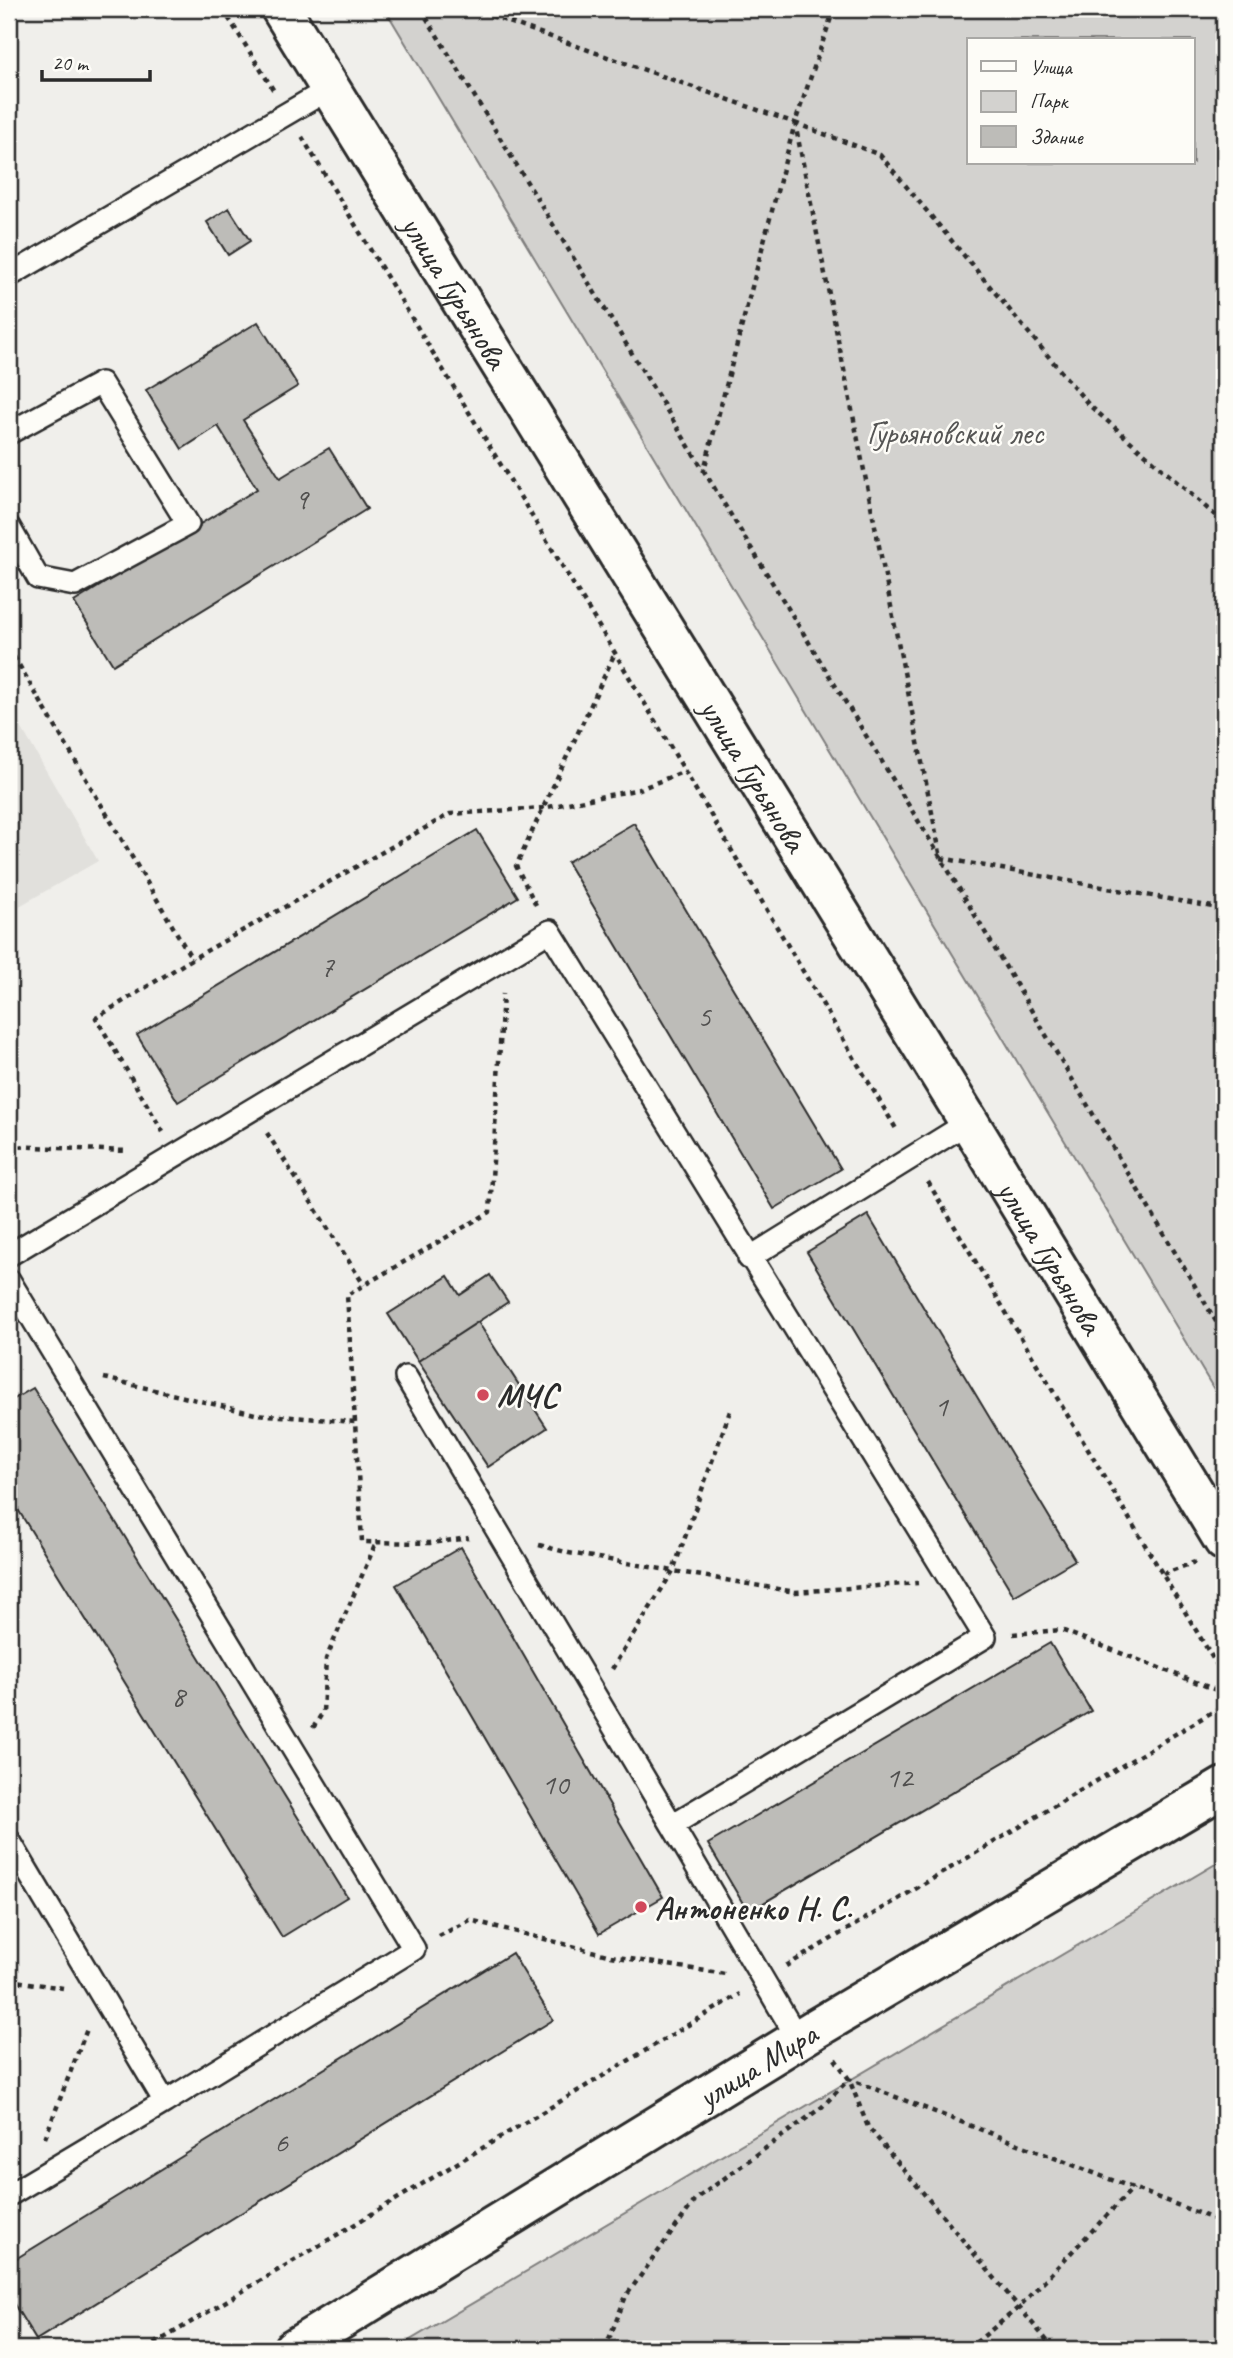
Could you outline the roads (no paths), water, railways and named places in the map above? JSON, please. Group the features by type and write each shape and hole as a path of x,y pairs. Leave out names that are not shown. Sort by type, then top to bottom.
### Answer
{"street":[{"name":"улица Гурьянова","path":"281,9 969,1122 1224,1541"},
{"name":"улица Мира","path":"293,2349 806,2034 1224,1787"}],"lane":[{"path":"9,276 329,89"},
{"path":"9,433 101,383 188,524 75,585 37,578 9,527"},
{"path":"9,1255 550,931 749,1258 985,1637 672,1825"},
{"path":"749,1258 969,1122"},
{"path":"9,1280 414,1950 9,2195"},
{"path":"407,1377 763,1980 806,2034"},
{"path":"9,1840 165,2102"}],"place":[{"name":"МЧС","path":"483,1395"},
{"name":"Антоненко Н. С.","path":"641,1907"}],"park label":[{"name":"Гурьяновский лес","path":"955,432"}]}
